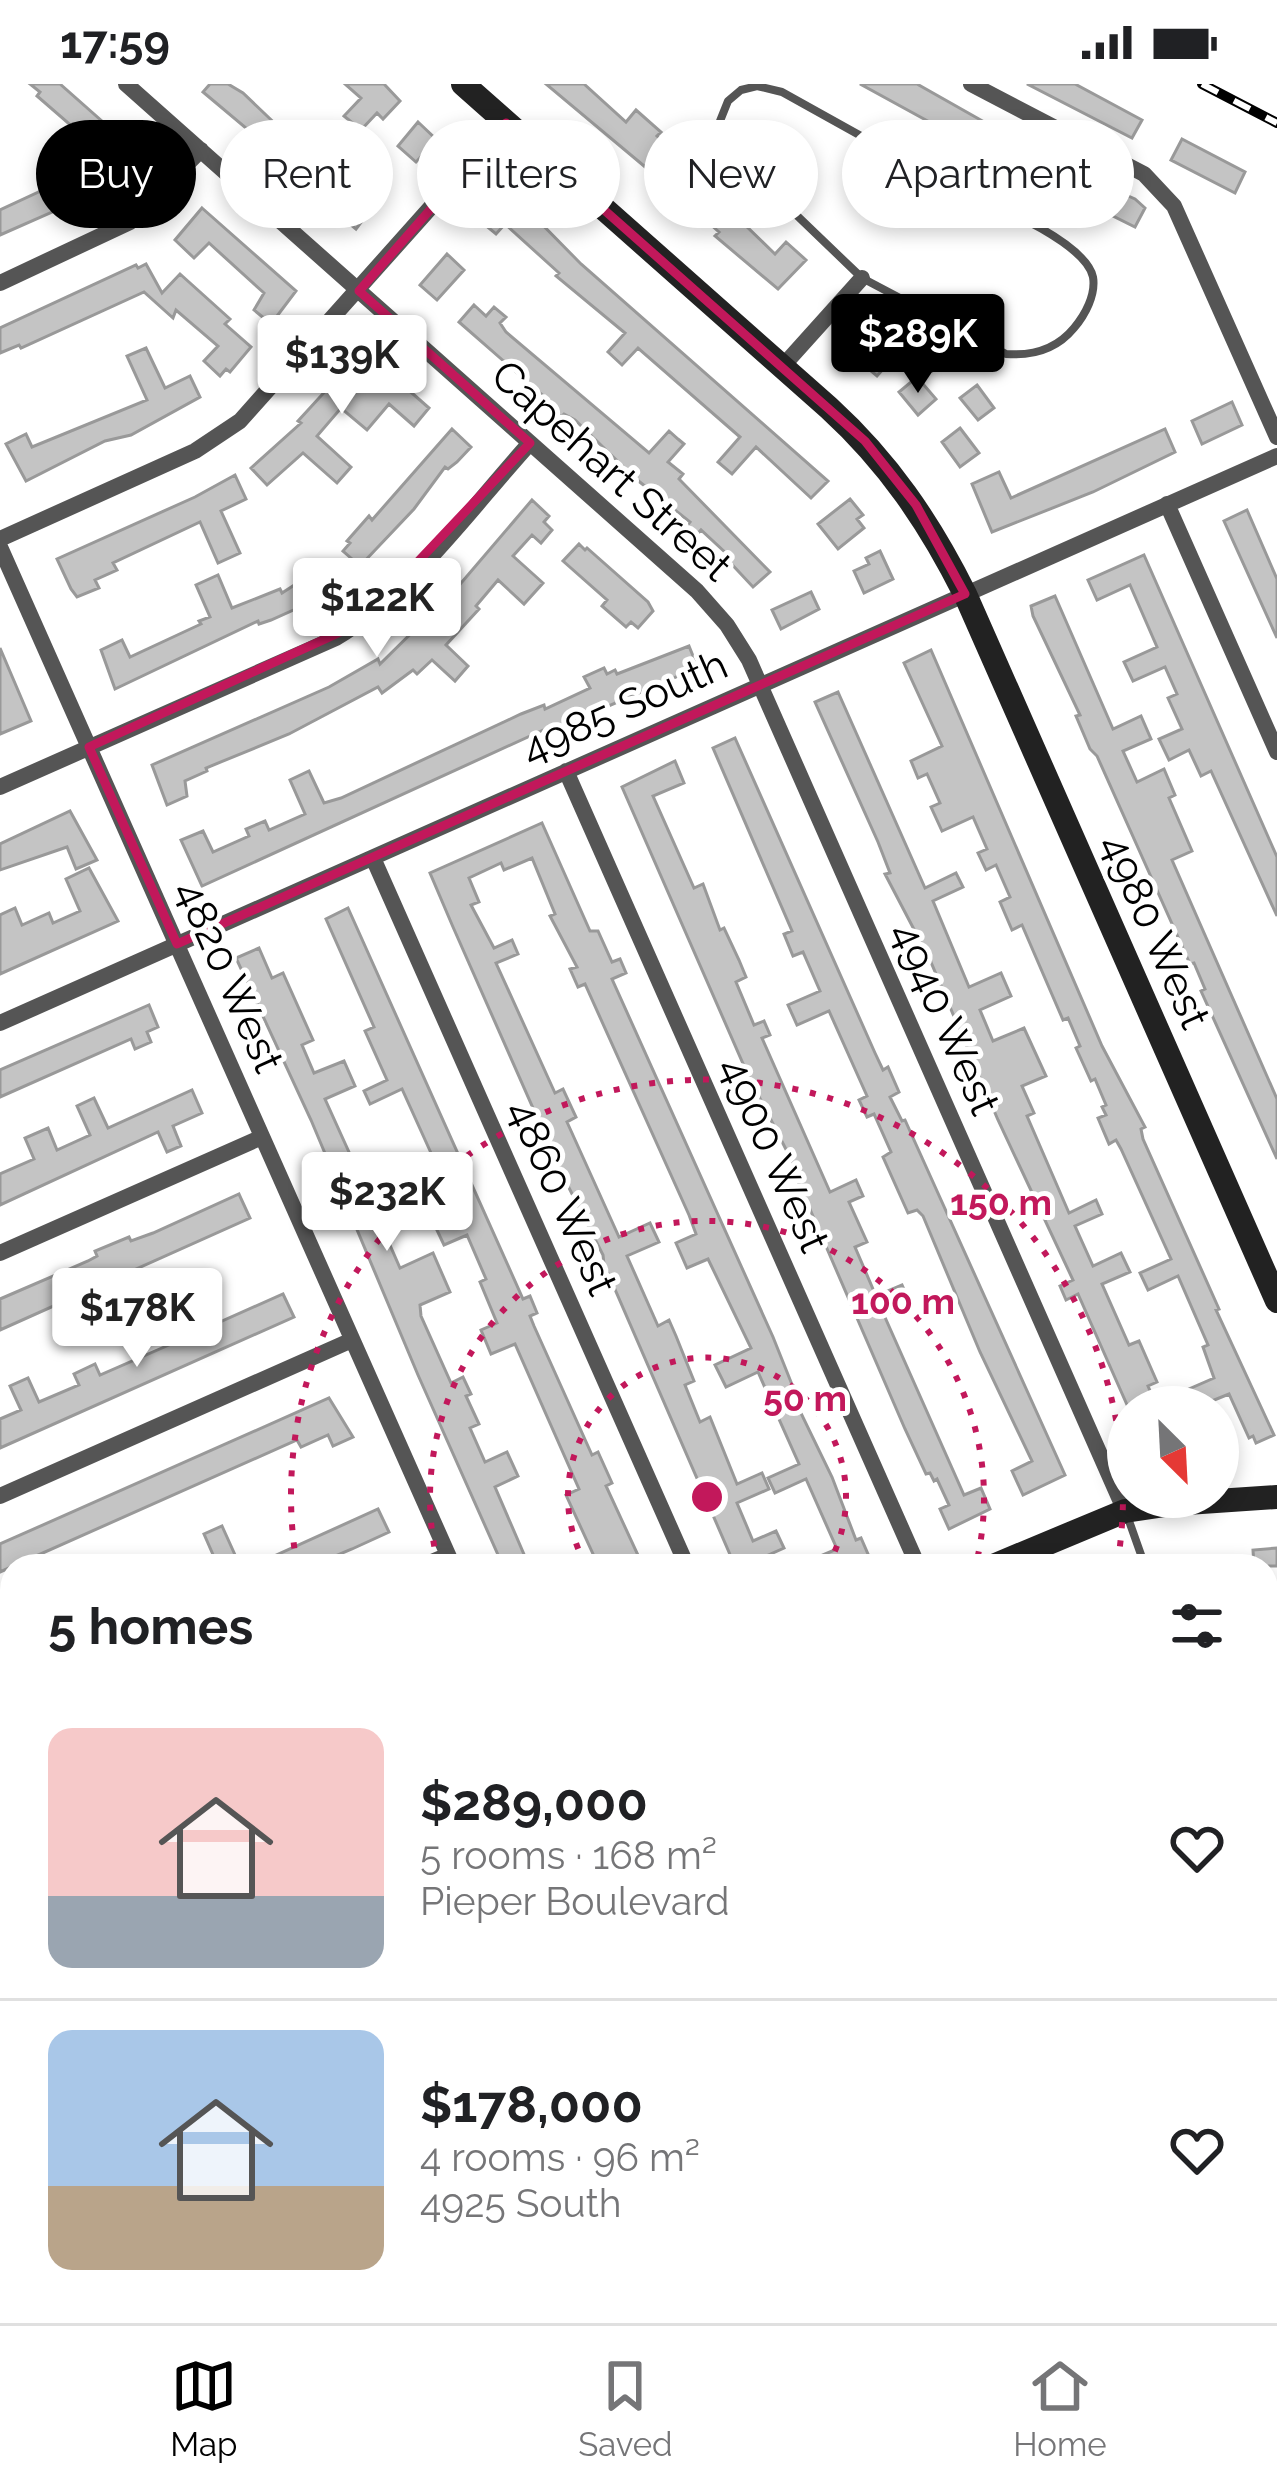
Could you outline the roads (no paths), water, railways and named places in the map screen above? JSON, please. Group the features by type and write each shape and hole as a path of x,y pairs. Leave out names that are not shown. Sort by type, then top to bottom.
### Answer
{"street":[{"name":"Capehart Street","path":"126,84 697,591 727,625 760,686"},
{"name":"4980 West","path":"463,84 503,120"},
{"path":"971,84 1144,174 1161,189 1174,206 1277,437"},
{"path":"0,283 130,222 202,150"},
{"path":"0,543 220,436 261,400 417,224"},
{"name":"4980 West","path":"620,224 865,441 934,534 1277,1300"},
{"path":"782,367 862,278"},
{"path":"0,787 336,638 360,623 416,570 530,443"},
{"name":"4985 South","path":"0,1022 1277,456"},
{"path":"1167,504 1277,752"},
{"name":"4820 West","path":"0,543 447,1554"},
{"name":"4940 West","path":"760,686 1107,1470"},
{"name":"4900 West","path":"566,771 913,1554"},
{"name":"4860 West","path":"373,857 682,1554"},
{"path":"0,1253 262,1137"},
{"path":"0,1496 352,1340"},
{"path":"1239,1500 1277,1498"},
{"path":"1022,1554 1108,1518"}],"lane":[{"path":"842,125 782,92 758,86 741,90 728,101 720,121 722,134 739,160 862,278 1006,354 1028,356 1053,346 1073,329 1093,296 1093,273 1082,257 1037,228"},
{"path":"1128,1518 1141,1554"}],"railway":[{"path":"1202,84 1277,123"}]}
